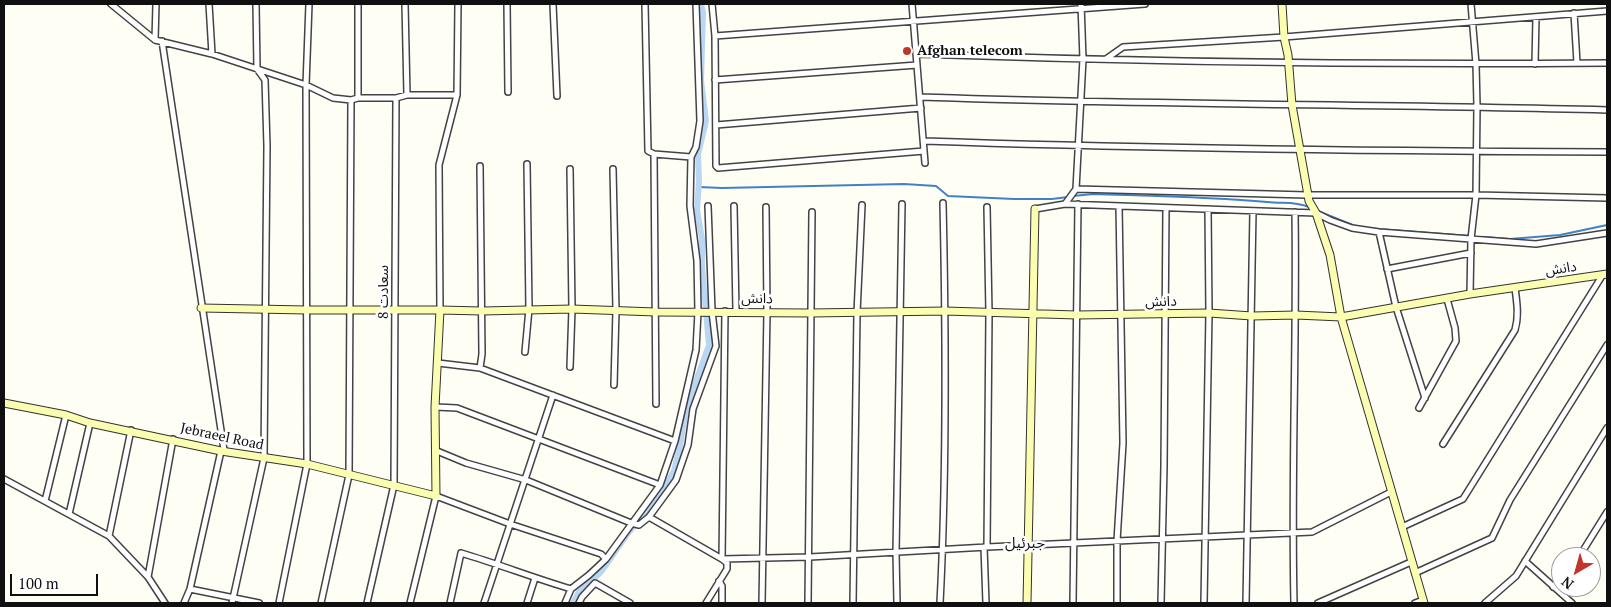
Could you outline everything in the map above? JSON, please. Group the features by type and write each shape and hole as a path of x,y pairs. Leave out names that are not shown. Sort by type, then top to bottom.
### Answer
{"main road":[{"path":"1282,4 1292,105 1308,198 1316,213 1330,255 1341,317 1411,562 1424,601"},
{"path":"1027,603 1034,209"},
{"name":"دانش","path":"201,308 482,311 572,309 656,312 736,311 811,313 945,311 990,314 1209,314 1341,317 1470,294 1604,275"},
{"path":"436,496 435,407 440,310"},
{"name":"Jebraeel Road","path":"4,403 66,415 90,423 131,430 222,451 306,464 436,496"}],"street":[{"path":"110,4 155,40 212,54 306,85 333,98 351,100 358,98 396,98 407,95 457,95"},
{"path":"155,40 156,4"},
{"path":"209,4 212,54"},
{"path":"233,601 264,458 267,146 265,80 257,69 256,4"},
{"path":"279,603 306,464 306,85 309,4"},
{"path":"358,4 358,98"},
{"path":"406,4 407,95"},
{"path":"440,310 439,165 457,95 458,4"},
{"path":"507,4 508,92"},
{"path":"553,4 557,96"},
{"path":"645,4 648,151 654,154 691,157"},
{"path":"565,603 572,589 606,559 660,485 675,441 696,350 698,312 697,261 690,206 691,157 697,145 700,121 696,4"},
{"path":"712,4 715,36 716,166 720,169 924,150"},
{"path":"912,4 926,163"},
{"path":"715,36 914,22 1081,6 1145,4"},
{"path":"1470,294 1471,239 1476,195 1477,151 1476,64 1471,4"},
{"path":"1065,204 1076,189 1082,103 1081,6"},
{"path":"1106,59 1123,47 1284,37 1607,11"},
{"path":"1574,14 1577,63"},
{"path":"1535,64 1536,17"},
{"path":"162,41 222,451 190,589 184,603"},
{"path":"916,54 1288,62 1607,63"},
{"path":"715,80 917,65"},
{"path":"920,97 1082,103 1477,106 1607,110"},
{"name":"سعادت 8","path":"367,603 394,485 396,98"},
{"path":"321,603 349,476 351,100"},
{"path":"716,125 921,108"},
{"path":"924,141 1300,150 1607,152"},
{"path":"654,154 656,404"},
{"path":"525,352 529,309 527,164"},
{"path":"480,166 482,311 482,354 480,368"},
{"path":"570,169 572,309 570,368"},
{"path":"613,169 616,310 614,385"},
{"path":"1076,189 1308,198 1476,195 1607,198"},
{"path":"940,603 946,371 943,203"},
{"path":"897,603 896,552 902,204"},
{"path":"1074,603 1078,204"},
{"path":"1034,209 1078,204 1316,213 1352,228 1379,232 1536,244 1607,233"},
{"path":"852,603 857,313 862,205"},
{"path":"436,451 466,463 526,480 631,523 639,525 649,517 676,480 688,445 693,409 716,346 712,311 708,206"},
{"path":"734,206 736,311"},
{"path":"1117,603 1117,541 1123,443 1119,206"},
{"path":"762,603 767,312 766,207"},
{"path":"986,603 985,547 990,314 988,207"},
{"path":"1161,603 1166,208"},
{"path":"1204,603 1209,314 1208,209"},
{"path":"1246,603 1253,211"},
{"path":"808,603 810,557 812,212"},
{"path":"1294,603 1292,533 1296,315 1295,212"},
{"path":"1379,232 1396,308 1425,398"},
{"path":"1387,270 1471,253"},
{"path":"1402,527 1463,499 1604,275"},
{"path":"1443,444 1515,330 1518,321 1515,288"},
{"path":"1419,408 1456,341 1455,328 1447,299"},
{"path":"722,559 724,311"},
{"path":"1415,573 1492,538 1510,500 1607,345"},
{"path":"438,363 480,368 675,441"},
{"path":"484,603 554,395"},
{"path":"435,407 457,408 660,485"},
{"path":"45,501 66,415"},
{"path":"69,514 90,423"},
{"path":"1485,603 1516,576 1607,428"},
{"path":"110,536 131,430"},
{"path":"148,577 173,439"},
{"path":"4,479 110,536 148,577 166,603"},
{"path":"722,559 810,557 1312,532 1391,492"},
{"path":"410,603 436,496 510,524 601,554 606,559"},
{"path":"1585,547 1607,512"},
{"path":"649,517 727,562 727,569 706,603"},
{"path":"450,603 461,553 572,589"},
{"path":"1525,561 1551,585"},
{"path":"1318,603 1411,562"},
{"path":"527,603 535,578"},
{"path":"719,581 722,586 722,603"},
{"path":"579,603 595,582 630,603"},
{"path":"190,589 233,601 260,603"},
{"path":"1415,603 1424,601"}],"waterway":[{"path":"573,603 579,592 601,572 628,533 662,492 674,471 686,409 709,345 702,267 702,239 697,210 698,154 706,121 701,80 703,13 701,4"},
{"path":"699,187 904,184 936,186 948,196 1014,199 1068,197"},
{"path":"1073,196 1093,194 1245,200 1293,203 1309,207"},
{"path":"1318,211 1355,226"},
{"path":"1365,228 1510,239 1560,235 1607,225"}],"place":[{"name":"Afghan telecom","path":"907,51"}],"district":[{"name":"جبرئیل","path":"1025,544"}]}
